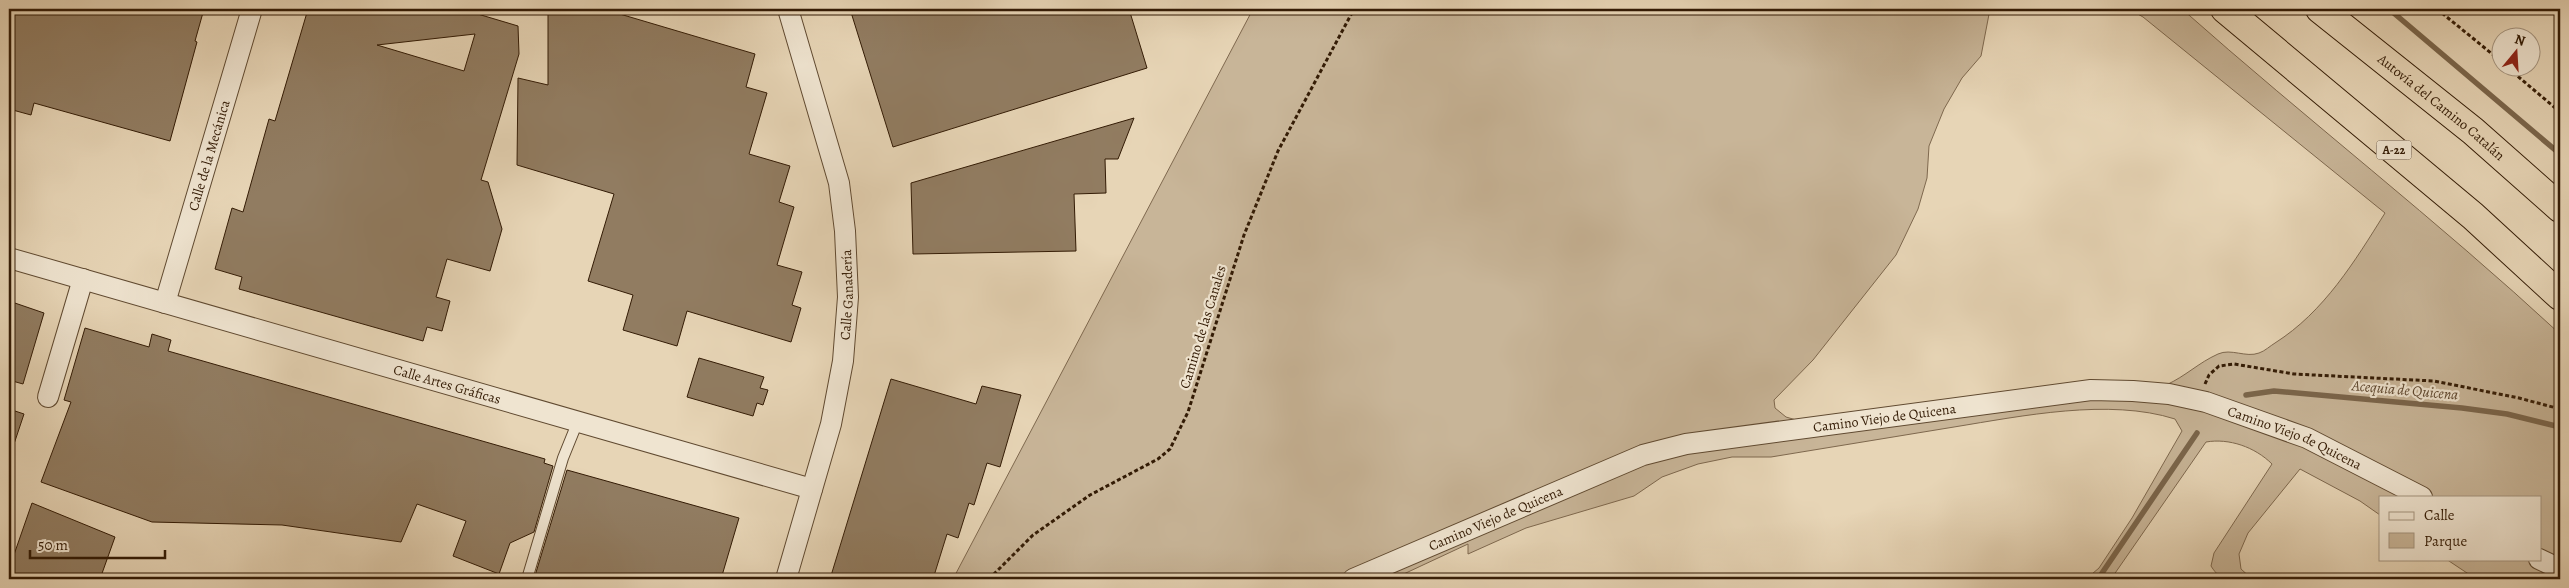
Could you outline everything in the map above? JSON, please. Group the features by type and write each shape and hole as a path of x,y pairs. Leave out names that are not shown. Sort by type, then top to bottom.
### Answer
{"highway":[{"name":"A-22","path":"2225,9 2473,216 2560,296"},
{"name":"Autovía del Camino Catalán","path":"2320,9 2473,131 2560,208"}],"street":[{"name":"Calle de la Mecánica","path":"165,303 252,9"},
{"name":"Calle Ganadería","path":"786,579 831,424 843,361 848,297 845,231 840,183 788,9"},
{"name":"Calle Artes Gráficas","path":"9,258 812,489"},
{"path":"48,397 83,279"},
{"name":"Camino Viejo de Quicena","path":"1353,579 1643,455 1686,444 2091,390 2170,394 2206,402 2307,438 2420,496"},
{"path":"2541,560 2560,569"}],"lane":[{"path":"527,579 563,458 578,421"}],"path":[{"name":"Camino de las Canales","path":"989,579 1033,535 1105,486 1158,459 1170,449 1177,438 1203,371 1244,235 1278,151 1354,9"},
{"path":"2436,9 2492,54"},
{"path":"2520,78 2560,112"},
{"path":"2206,402 2204,387 2209,375 2219,366 2234,364 2312,375 2434,381 2519,398 2560,409"}],"green space":[{"path":"1253,9 1990,9 1981,56 1962,78 1944,109 1929,146 1927,178 1918,209 1896,255 1813,360 1774,400 1775,408 1786,417 1803,422 2166,385 2180,378 2204,361 2223,352 2254,354 2263,351 2309,316 2337,284 2385,213 2143,17 2129,9 2182,9 2467,251 2560,334 2560,579 2476,579 2448,560 2542,560 2542,496 2379,496 2379,514 2360,501 2300,469 2248,533 2239,554 2241,569 2252,579 2233,580 2219,576 2211,566 2214,553 2272,464 2258,453 2241,445 2215,441 2206,442 2111,579 2086,579 2099,568 2132,518 2182,431 2175,419 2149,413 2094,409 2008,418 1771,457 1732,457 1698,464 1662,477 1634,496 1526,528 1468,554 1468,544 1393,579 953,579"}],"building":[{"path":"9,9 204,9 170,141 34,103 31,115 9,109"},
{"path":"308,9 461,9 518,26 519,54 481,180 488,182 502,229 490,271 447,259 436,297 450,301 442,331 427,327 423,341 239,289 242,277 215,269 232,208 243,212 269,119 275,121","holes":["475,34 464,71 377,45"]},
{"path":"548,9 603,9 755,54 746,87 767,93 749,154 790,166 779,202 794,207 777,265 802,272 792,305 801,308 791,342 687,311 677,346 623,330 633,295 588,281 614,194 517,165 518,78 548,85"},
{"path":"850,9 1129,9 1147,68 893,147"},
{"path":"1134,118 1118,159 1105,159 1106,193 1074,194 1076,251 913,254 911,183"},
{"path":"9,301 44,313 23,384 9,380"},
{"path":"85,328 149,347 152,334 171,340 168,351 545,459 544,463 553,466 534,532 510,543 499,574 453,556 466,521 417,504 401,542 282,525 152,522 41,482 71,402 64,400"},
{"path":"699,358 764,377 760,388 768,390 763,405 757,403 753,416 687,397"},
{"path":"891,379 976,404 982,386 1021,395 1000,467 987,463 974,505 969,503 958,538 947,534 933,579 830,579"},
{"path":"9,409 24,414 11,453 9,452"},
{"path":"567,470 739,518 721,579 534,579"},
{"path":"32,503 115,537 100,579 9,579 9,569"}],"waterway":[{"path":"2389,9 2560,154"},
{"name":"Acequia de Quicena","path":"2246,395 2274,391 2462,408 2507,414 2560,427"},
{"name":"Acequia de Quicena","path":"2098,579 2197,433"}]}
